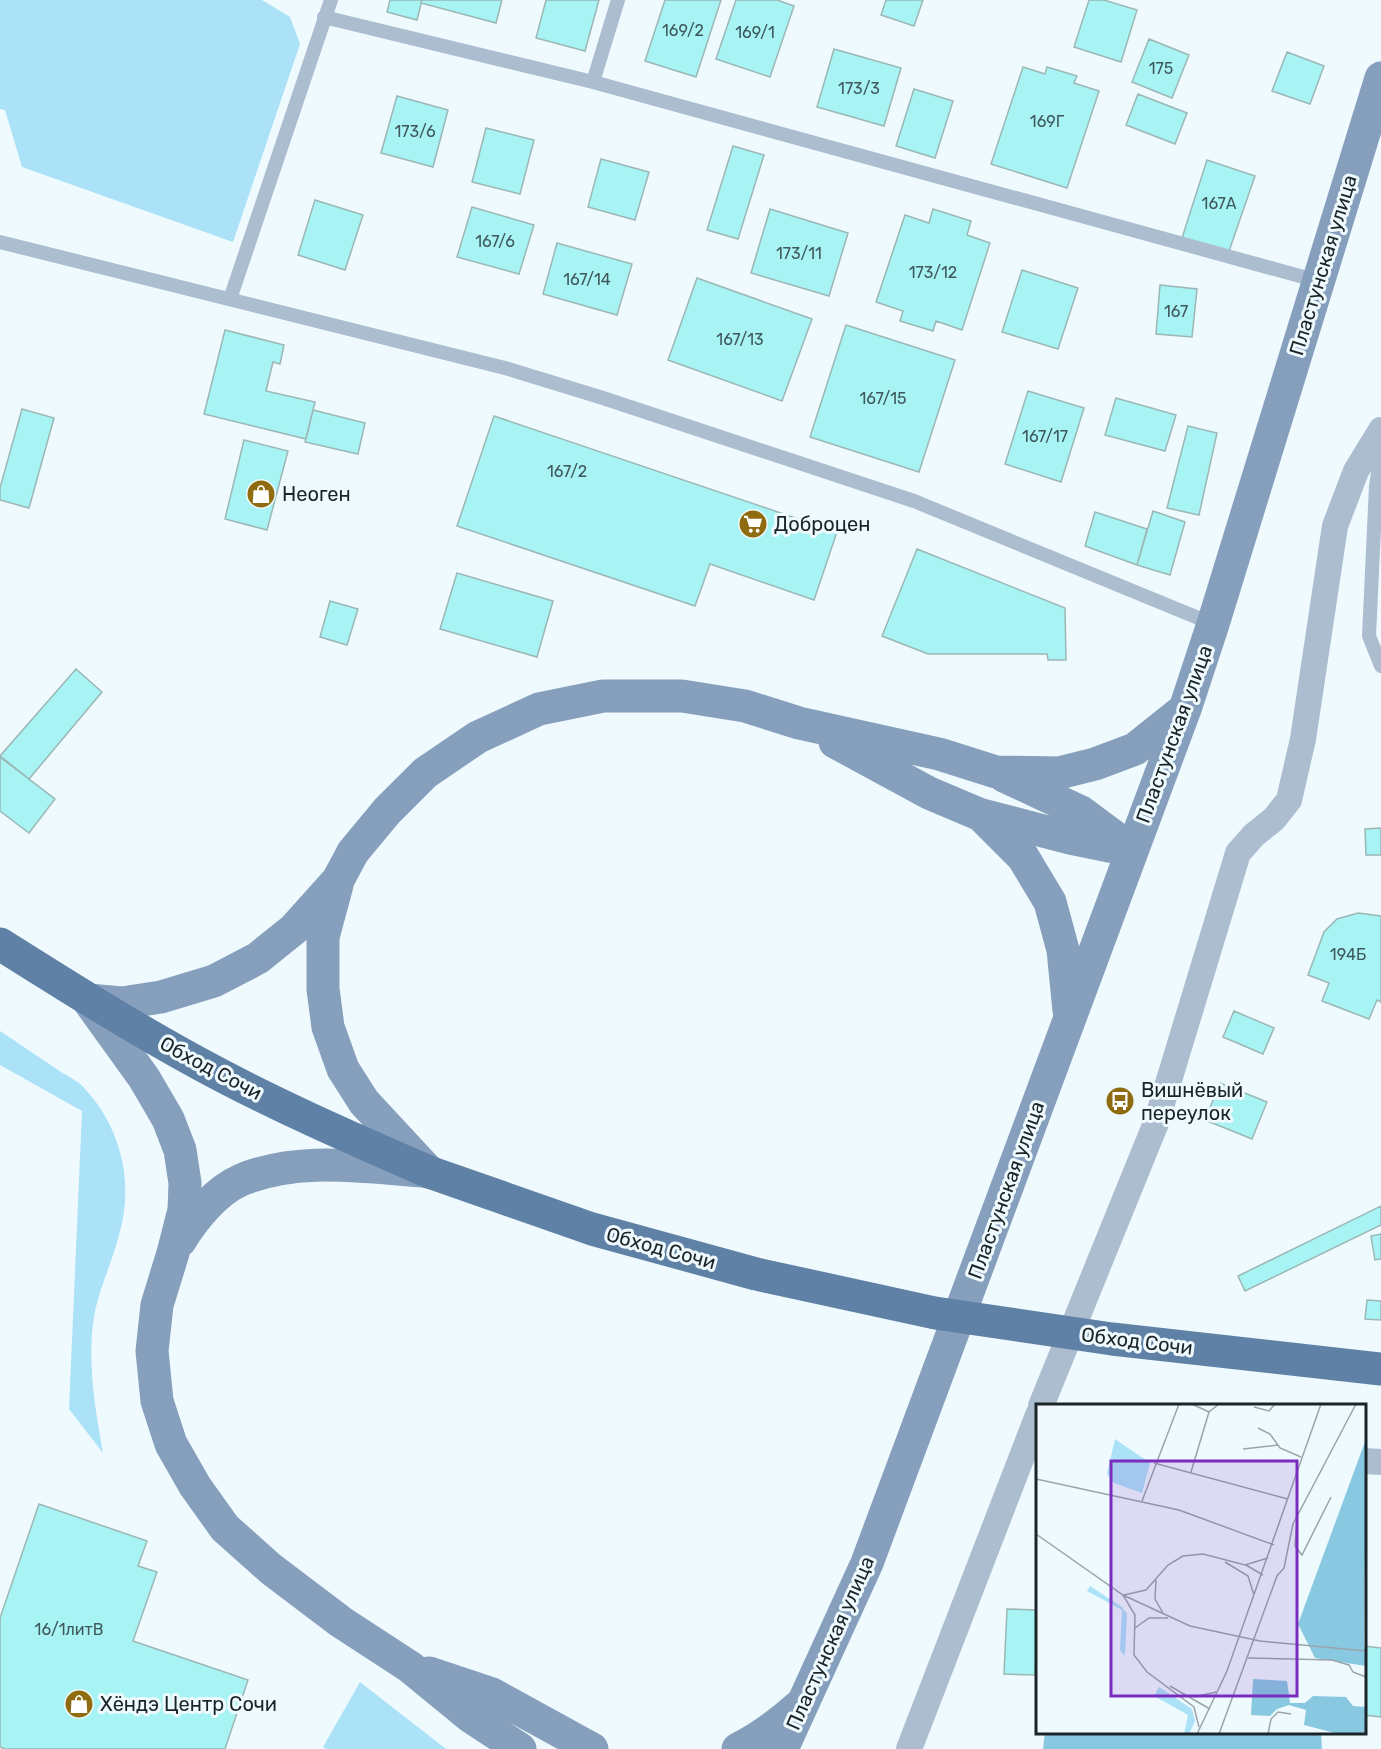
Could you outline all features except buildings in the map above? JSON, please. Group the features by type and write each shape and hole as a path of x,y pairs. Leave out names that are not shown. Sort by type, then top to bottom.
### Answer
{"highway":[{"name":"Обход Сочи","path":"0,944 88,1000 200,1064 332,1130 429,1172 592,1229 756,1274 935,1313 1112,1339 1381,1369"}],"main road":[{"name":"Пластунская улица","path":"782,1749 867,1563 1185,709 1381,78"},
{"path":"429,1172 364,1102 344,1069 328,1027 323,989 323,937 338,880 353,852 387,811 425,772 478,736 539,709 603,696 682,696 745,706 799,723 939,754 996,772 1081,812 1132,850"},
{"path":"996,772 1059,772 1095,764 1135,748 1185,709"},
{"path":"799,723 929,793 981,815 1070,838 1132,850"},
{"path":"981,815 1023,857 1050,902 1063,950 1070,1019"},
{"path":"88,1000 122,1003 151,999 214,981 258,958 294,929 338,880"},
{"path":"88,1000 144,1078 168,1119 180,1150 185,1183 184,1210 157,1305 152,1351 157,1401 171,1444 195,1486 225,1528 271,1569 341,1622 410,1667 471,1717 520,1749"},
{"path":"173,1253 189,1227 211,1200 240,1180 286,1167 343,1165 429,1172"},
{"path":"410,1667 492,1694 592,1749"},
{"path":"738,1749 756,1740 802,1704"}],"street":[{"path":"1042,1404 1156,1123 1238,853 1254,835 1274,819 1289,800 1303,739 1335,526 1356,471 1381,430"},
{"path":"909,1749 1028,1464 1036,1424"},
{"path":"1366,1461 1381,1462"}],"lane":[{"path":"230,299 331,0"},
{"path":"593,82 618,0"},
{"path":"324,17 593,82 1318,281"},
{"name":"Пластунская улица","path":"0,242 505,368 603,398 914,501 1213,624"},
{"path":"1381,452 1376,486 1369,636 1381,666"}],"shaded area":[{"path":"0,0 262,0 290,17 300,44 233,242 22,167 5,110 0,109"},
{"path":"0,1031 84,1087 108,1122 122,1158 125,1177 123,1216 96,1306 92,1334 93,1385 103,1453 69,1409 82,1111 0,1065"},
{"path":"360,1682 446,1749 327,1749 323,1747"},
{"path":"1045,1734 1321,1734 1322,1749 1043,1749"}],"place":[{"name":"Неоген","path":"261,494"},
{"name":"Доброцен","path":"753,524"},
{"name":"Вишнёвый переулок","path":"1120,1101"},
{"name":"Хёндэ Центр Сочи","path":"79,1704"}]}
